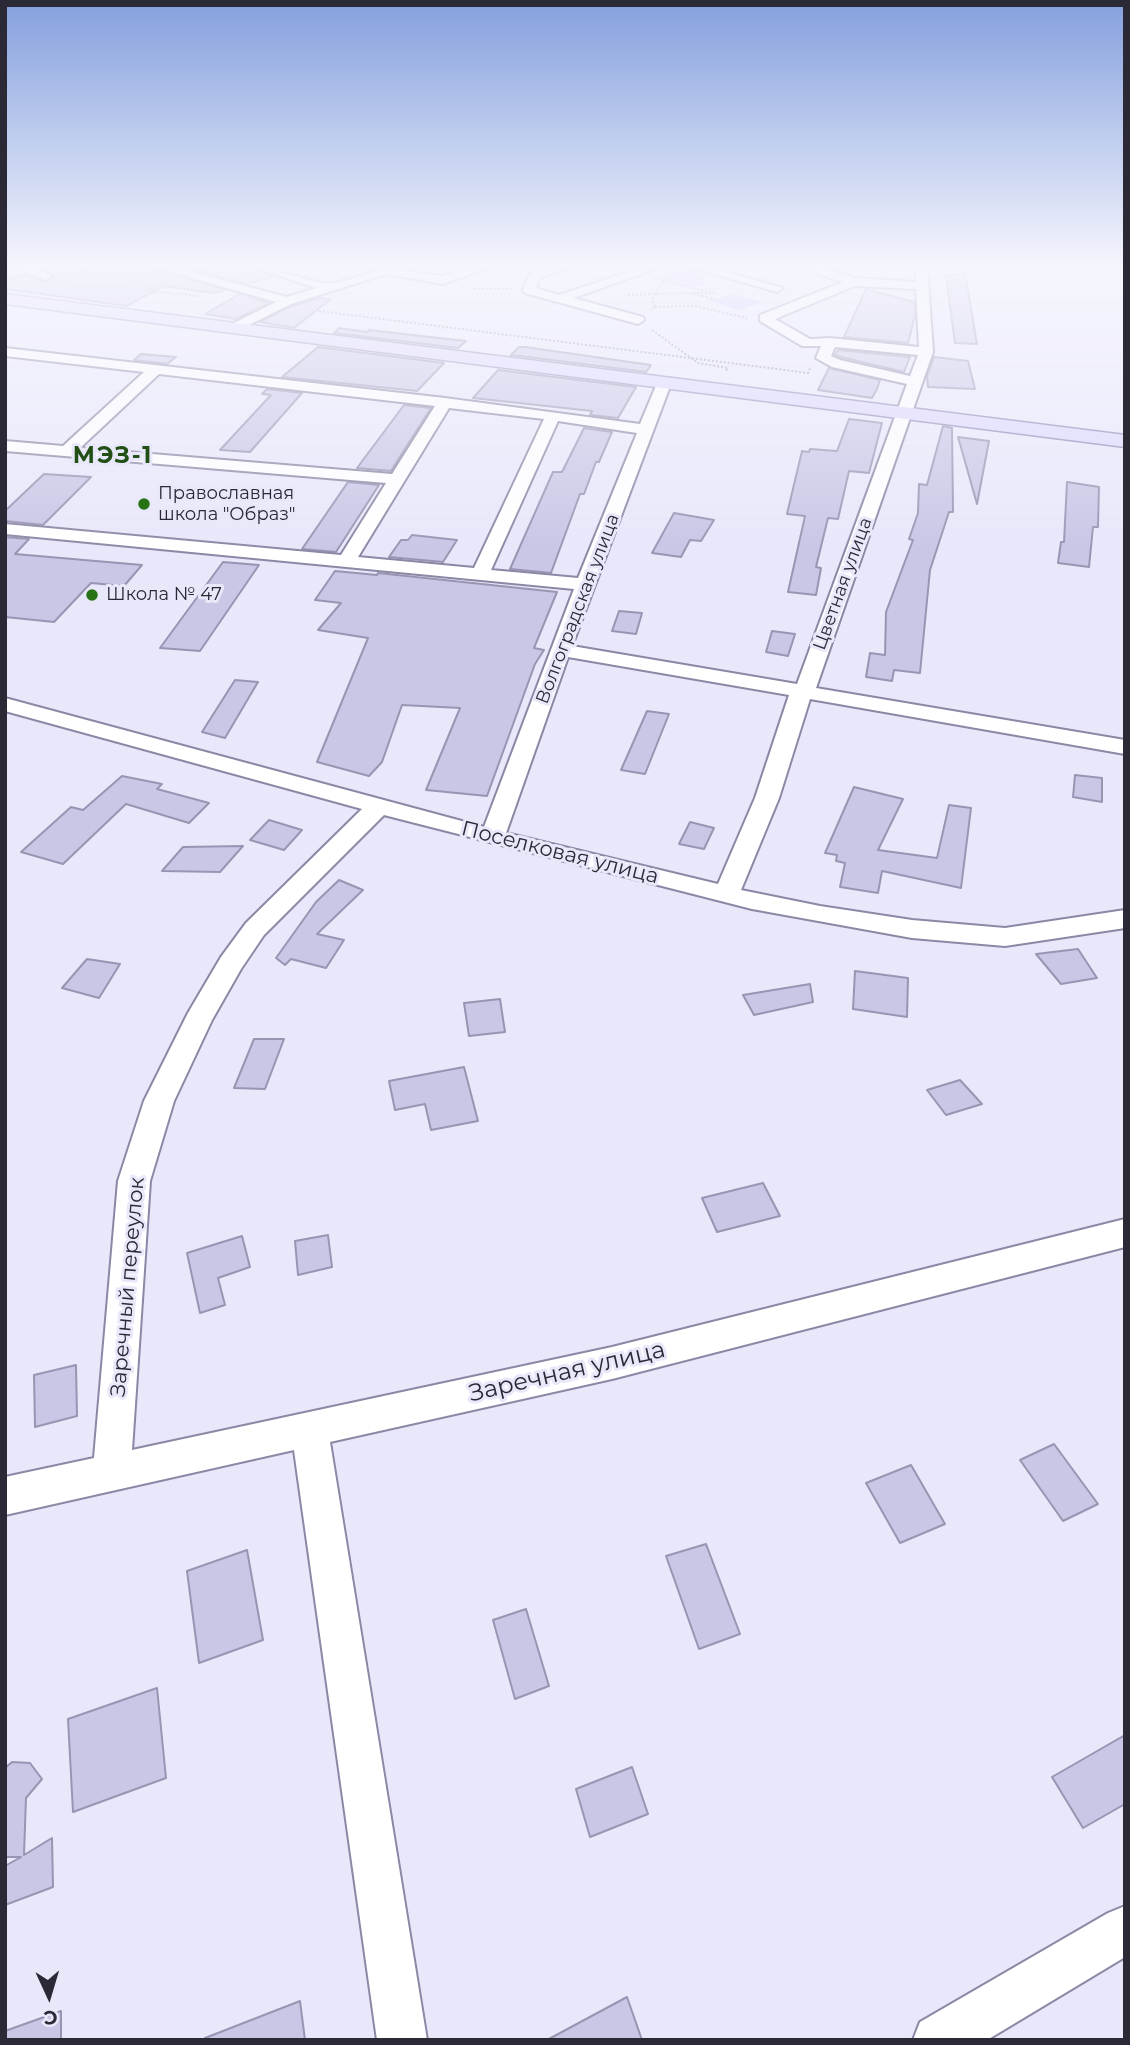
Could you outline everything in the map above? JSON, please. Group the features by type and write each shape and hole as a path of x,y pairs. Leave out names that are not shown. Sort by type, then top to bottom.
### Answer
{"main road":[{"path":"510,361 1125,441"}],"street":[{"path":"89,361 553,415 646,430"},
{"path":"831,361 869,369 879,375 915,381"},
{"name":"Цветная улица","path":"727,894 767,798 798,698 804,693 922,361"},
{"path":"68,450 156,369"},
{"name":"Волгоградская улица","path":"492,838 585,584 665,381"},
{"path":"346,561 445,402"},
{"path":"480,574 553,415"},
{"path":"5,446 398,479"},
{"path":"5,529 585,584"},
{"path":"562,650 1125,747"},
{"name":"Поселковая улица","path":"5,704 380,804 492,838 820,915 912,929 1005,937 1125,919"},
{"name":"Заречный переулок","path":"111,1472 134,1181 159,1101 204,1009 230,964 255,929 380,804"},
{"name":"Заречная улица","path":"5,1496 612,1363 1125,1233"},
{"path":"310,1430 402,2040"},
{"path":"938,2040 1125,1930"}],"path":[{"path":"721,361 808,373 814,361"}],"building":[{"path":"146,361 170,361 167,364"},
{"path":"301,361 444,363 417,391 282,377"},
{"path":"562,361 626,361 651,365 646,372"},
{"path":"861,361 908,361 904,372"},
{"path":"932,361 968,361 975,389 928,387 927,376"},
{"path":"829,368 880,380 872,398 818,390"},
{"path":"498,370 636,387 618,418 590,415 592,411 473,398"},
{"path":"267,389 302,393 250,452 220,450 271,395 262,394"},
{"path":"404,405 431,408 391,471 357,468"},
{"path":"849,419 882,423 869,473 849,471 838,519 828,518 816,567 821,568 816,595 788,592 805,516 787,514 802,451 837,451"},
{"path":"943,426 952,428 953,512 949,512 930,570 920,673 894,670 892,681 866,677 870,653 885,655 886,612 913,540 909,539 918,513 919,484 927,485"},
{"path":"584,428 612,432 599,462 596,462 584,494 580,494 551,573 510,569 553,472 562,472"},
{"path":"958,437 989,441 977,504"},
{"path":"44,474 91,477 43,525 5,521 5,511"},
{"path":"348,482 379,485 336,552 302,549"},
{"path":"1067,482 1099,487 1098,527 1093,527 1089,567 1058,563 1061,542 1064,542"},
{"path":"674,513 714,520 701,541 690,540 681,557 652,553"},
{"path":"412,535 457,540 443,562 389,557 401,540 408,540"},
{"path":"5,537 29,539 15,554 142,565 124,586 91,583 54,622 5,617"},
{"path":"223,562 259,565 200,651 160,648"},
{"path":"335,571 557,592 534,648 544,650 535,664 487,796 426,790 460,708 402,705 382,762 369,776 317,762 368,638 318,630 341,603 315,600"},
{"path":"619,611 642,613 636,634 612,631"},
{"path":"772,631 795,634 788,656 766,652"},
{"path":"235,680 258,682 225,738 202,732"},
{"path":"647,711 669,714 645,774 621,770"},
{"path":"1075,775 1102,778 1102,802 1073,797"},
{"path":"122,776 162,784 157,789 209,803 189,823 126,804 63,864 21,852 71,807 83,810"},
{"path":"854,787 903,799 878,850 937,858 949,805 971,808 961,888 882,871 878,893 840,887 845,863 836,861 837,855 825,853"},
{"path":"269,820 302,830 284,850 250,840"},
{"path":"690,822 714,828 704,849 679,844"},
{"path":"243,846 220,872 162,871 183,847"},
{"path":"339,880 363,890 317,934 344,940 326,968 291,959 285,965 276,958 316,902"},
{"path":"1078,949 1097,978 1061,984 1036,954"},
{"path":"87,959 120,964 99,998 62,988"},
{"path":"855,971 908,978 907,1017 853,1009"},
{"path":"810,984 813,1002 754,1015 743,995"},
{"path":"500,999 505,1032 469,1036 464,1003"},
{"path":"254,1039 284,1039 265,1089 234,1088"},
{"path":"464,1067 478,1121 431,1130 425,1104 395,1110 389,1081"},
{"path":"960,1080 982,1104 946,1115 927,1090"},
{"path":"763,1183 780,1216 717,1232 702,1198"},
{"path":"328,1235 332,1267 298,1275 295,1241"},
{"path":"242,1236 250,1267 218,1278 225,1305 200,1313 187,1253"},
{"path":"76,1365 77,1416 35,1427 34,1375"},
{"path":"1054,1444 1098,1504 1063,1521 1020,1460"},
{"path":"911,1465 945,1524 900,1543 866,1483"},
{"path":"706,1544 740,1634 699,1649 666,1556"},
{"path":"247,1550 263,1640 199,1663 187,1571"},
{"path":"526,1609 549,1686 515,1699 493,1620"},
{"path":"157,1688 166,1778 73,1812 68,1719"},
{"path":"1125,1735 1125,1804 1083,1828 1052,1777"},
{"path":"12,1762 30,1763 42,1779 26,1798 24,1855 52,1838 53,1887 5,1905 5,1866 21,1857 5,1857 5,1768"},
{"path":"632,1767 648,1814 590,1837 576,1789"},
{"path":"627,1997 642,2040 547,2040"},
{"path":"300,2001 305,2040 205,2040 205,2038"},
{"path":"61,2011 61,2040 5,2040 5,2031"}],"place":[{"name":"Православная школа \"Образ\"","path":"144,504"},
{"name":"Школа № 47","path":"92,595"}],"district":[{"name":"МЭЗ-1","path":"113,456"}]}
